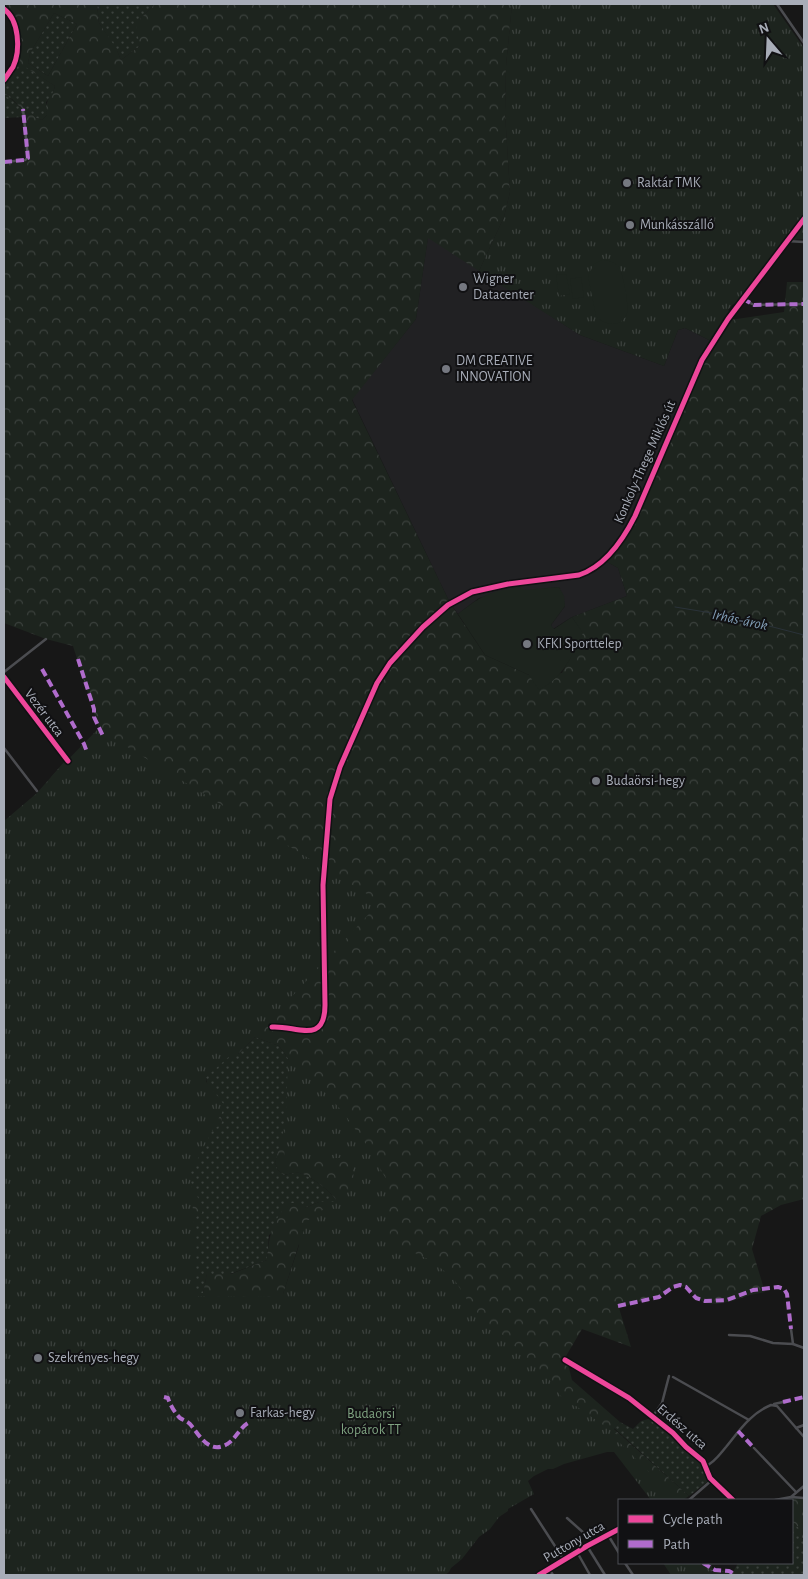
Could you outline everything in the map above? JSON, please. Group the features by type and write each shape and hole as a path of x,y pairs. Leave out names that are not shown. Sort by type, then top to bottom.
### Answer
{"street":[{"path":"777,4 804,43"},
{"path":"4,9 14,22 18,39 14,64 4,80"},
{"path":"4,162 26,160 28,158 23,109"},
{"name":"Konkoly-Thege Miklós út","path":"272,1027 285,1026 300,1031 312,1031 323,1021 325,1005 323,885 328,812 333,788 376,683 390,663 448,605 472,592 494,586 579,575 588,571 611,553 624,537 635,516 702,360 721,329 804,219"},
{"path":"788,241 804,242"},
{"path":"743,299 754,305 804,304"},
{"path":"4,672 46,639"},
{"name":"Vezér utca","path":"4,677 68,761"},
{"path":"4,748 37,791"},
{"path":"791,1328 793,1344"},
{"path":"729,1335 750,1336 773,1343 793,1344 804,1348"},
{"name":"Erdész utca","path":"565,1360 630,1398 653,1416 703,1461 706,1466"},
{"path":"653,1416 662,1403 671,1377 749,1420"},
{"path":"732,1499 712,1480 706,1470 706,1466 715,1460 757,1412 773,1404 783,1402"},
{"path":"773,1404 777,1406 804,1437"},
{"path":"796,1428 804,1425"},
{"path":"754,1448 796,1492"},
{"path":"690,1499 712,1480"},
{"path":"792,1497 804,1486"},
{"path":"781,1499 792,1497 804,1498"},
{"path":"530,1509 564,1560"},
{"path":"566,1518 594,1542"},
{"name":"Puttony utca","path":"540,1575 618,1530"},
{"path":"608,1535 618,1551"},
{"path":"587,1546 605,1575"},
{"path":"577,1552 590,1575"},
{"path":"626,1564 633,1575"},
{"path":"549,1569 553,1575"}],"shaded area":[{"path":"428,237 580,335 664,366 678,330 685,328 711,341 699,359 645,485 623,531 600,558 618,568 627,596 572,617 553,629 551,625 565,606 559,587 479,598 458,614 450,603 352,399 416,319"}],"green space":[{"path":"4,4 97,4 99,23 116,48 121,60 140,46 136,27 139,20 155,4 512,4 506,66 505,113 510,192 504,217 479,271 428,238 416,319 352,400 450,603 485,655 529,675 562,673 582,633 572,617 627,596 618,568 600,558 623,531 645,485 699,359 723,321 784,312 787,282 804,282 804,1199 781,1205 761,1216 752,1249 765,1292 717,1304 704,1303 684,1286 673,1288 662,1295 619,1308 631,1347 582,1329 566,1356 572,1380 620,1422 614,1429 689,1496 684,1499 651,1499 613,1448 4,1518 4,821 37,793 64,762 71,764 101,735 73,646 46,639 4,623 4,161 25,159 23,110 12,99 4,96 4,93 16,99 36,118 42,120 47,115 46,106 55,86 19,63 4,86 5,80 15,65 18,50 18,34 9,13 4,8","holes":["54,13 77,24 48,76 28,63 30,53","255,1037 279,1046 296,1069 291,1102 275,1163 278,1170 284,1175 292,1173 304,1174 327,1190 337,1202 319,1202 305,1208 300,1203 289,1203 272,1229 267,1260 231,1274 207,1274 203,1293 193,1293 190,1221 202,1213 203,1206 189,1183 188,1158 204,1134 222,1122 221,1115 224,1106 217,1094 212,1094 206,1085 206,1077 227,1054 238,1054","299,1244 304,1256 321,1320 283,1294"]},
{"path":"97,4 155,4 139,20 140,46 121,60 99,23"},
{"path":"512,4 773,4 804,48 804,214 736,303 728,310 730,312 711,341 685,328 678,330 664,366 580,335 479,271 504,217 510,192 505,113 506,66"},
{"path":"54,13 77,24 48,76 28,63 30,53"},
{"path":"19,62 55,86 52,96 46,102 47,115 42,120 36,118 9,95 4,93 4,86"},
{"path":"4,96 9,97 23,110 23,117 4,118"},
{"path":"804,214 804,239 785,240"},
{"path":"602,260 609,261 619,267 626,297 627,313 625,318 613,324 604,322 596,316 588,276 594,264"},
{"path":"566,274 570,294 559,296 556,275"},
{"path":"581,277 584,297 573,299 570,279"},
{"name":"KFKI Sporttelep","path":"519,587 524,590 559,587 564,596 565,606 551,625 554,629 572,617 583,633 561,673 548,685 539,690 529,675 485,655 458,614 486,596"},
{"name":"Budaörsi kopárok TT","path":"98,729 380,902 270,1020 204,1079 225,1106 190,1174 196,1248 195,1296 282,1297 307,1221 355,1187 351,1157 284,1162 288,1060 293,1057 343,1112 368,1147 385,1177 391,1249 402,1247 432,1261 454,1279 471,1306 485,1321 509,1340 528,1361 546,1375 563,1399 616,1434 619,1442 661,1484 668,1494 676,1499 650,1499 614,1452 607,1452 548,1469 534,1476 528,1481 534,1494 508,1509 499,1517 490,1529 479,1537 462,1559 445,1575 4,1575 4,822 40,792 53,775"},
{"path":"255,1037 279,1046 296,1069 300,1078 275,1163 278,1170 284,1175 292,1173 304,1174 327,1190 337,1202 319,1202 305,1208 269,1235 267,1260 230,1274 207,1274 203,1293 193,1293 188,1158 204,1133 222,1122 206,1077 227,1054 238,1054"},
{"path":"652,1418 705,1465 707,1482 689,1496 614,1428 620,1422 633,1429 641,1421"},
{"path":"804,1498 804,1539 799,1537 799,1528 793,1522 793,1499 780,1499"},
{"path":"793,1522 799,1528 799,1537 804,1539 804,1575 691,1575 699,1564 712,1564 714,1569 733,1572 737,1564 793,1564"},
{"path":"664,1564 703,1564 715,1572 727,1572 734,1575 671,1575"}],"waterway":[{"name":"Irhás-árok","path":"675,607 730,616 804,635"}],"marked path":[{"path":"4,162 28,158 23,109"},
{"path":"743,299 754,305 804,304"},
{"path":"78,659 94,709 94,717 103,736"},
{"path":"42,669 87,752"},
{"path":"618,1306 659,1297 673,1287 680,1285 686,1287 696,1298 705,1301 727,1300 753,1290 778,1287 784,1289 787,1294 791,1329"},
{"path":"164,1397 168,1398 180,1418 189,1423 204,1441 212,1446 217,1447 227,1444 248,1423"},
{"path":"783,1402 804,1397"},
{"path":"738,1431 754,1448"},
{"path":"705,1564 715,1570 729,1571 736,1575"}],"cycle path":[{"path":"4,9 13,20 18,44 16,60 4,80"},
{"path":"272,1027 307,1031 320,1025 324,1018 323,885 330,799 340,767 377,683 390,663 423,627 448,605 472,592 508,584 579,575 589,571 613,551 635,516 702,360 728,319 804,219"},
{"path":"4,677 68,761"},
{"path":"565,1360 629,1398 673,1433 703,1461 710,1478 732,1499"},
{"path":"539,1575 618,1530"}],"place":[{"name":"Raktár TMK","path":"627,183"},
{"name":"Munkásszálló","path":"630,225"},
{"name":"Wigner Datacenter","path":"463,287"},
{"name":"DM CREATIVE INNOVATION","path":"446,369"},
{"name":"KFKI Sporttelep","path":"527,644"},
{"name":"Budaörsi-hegy","path":"596,781"},
{"name":"Szekrényes-hegy","path":"38,1358"},
{"name":"Farkas-hegy","path":"240,1413"}]}
